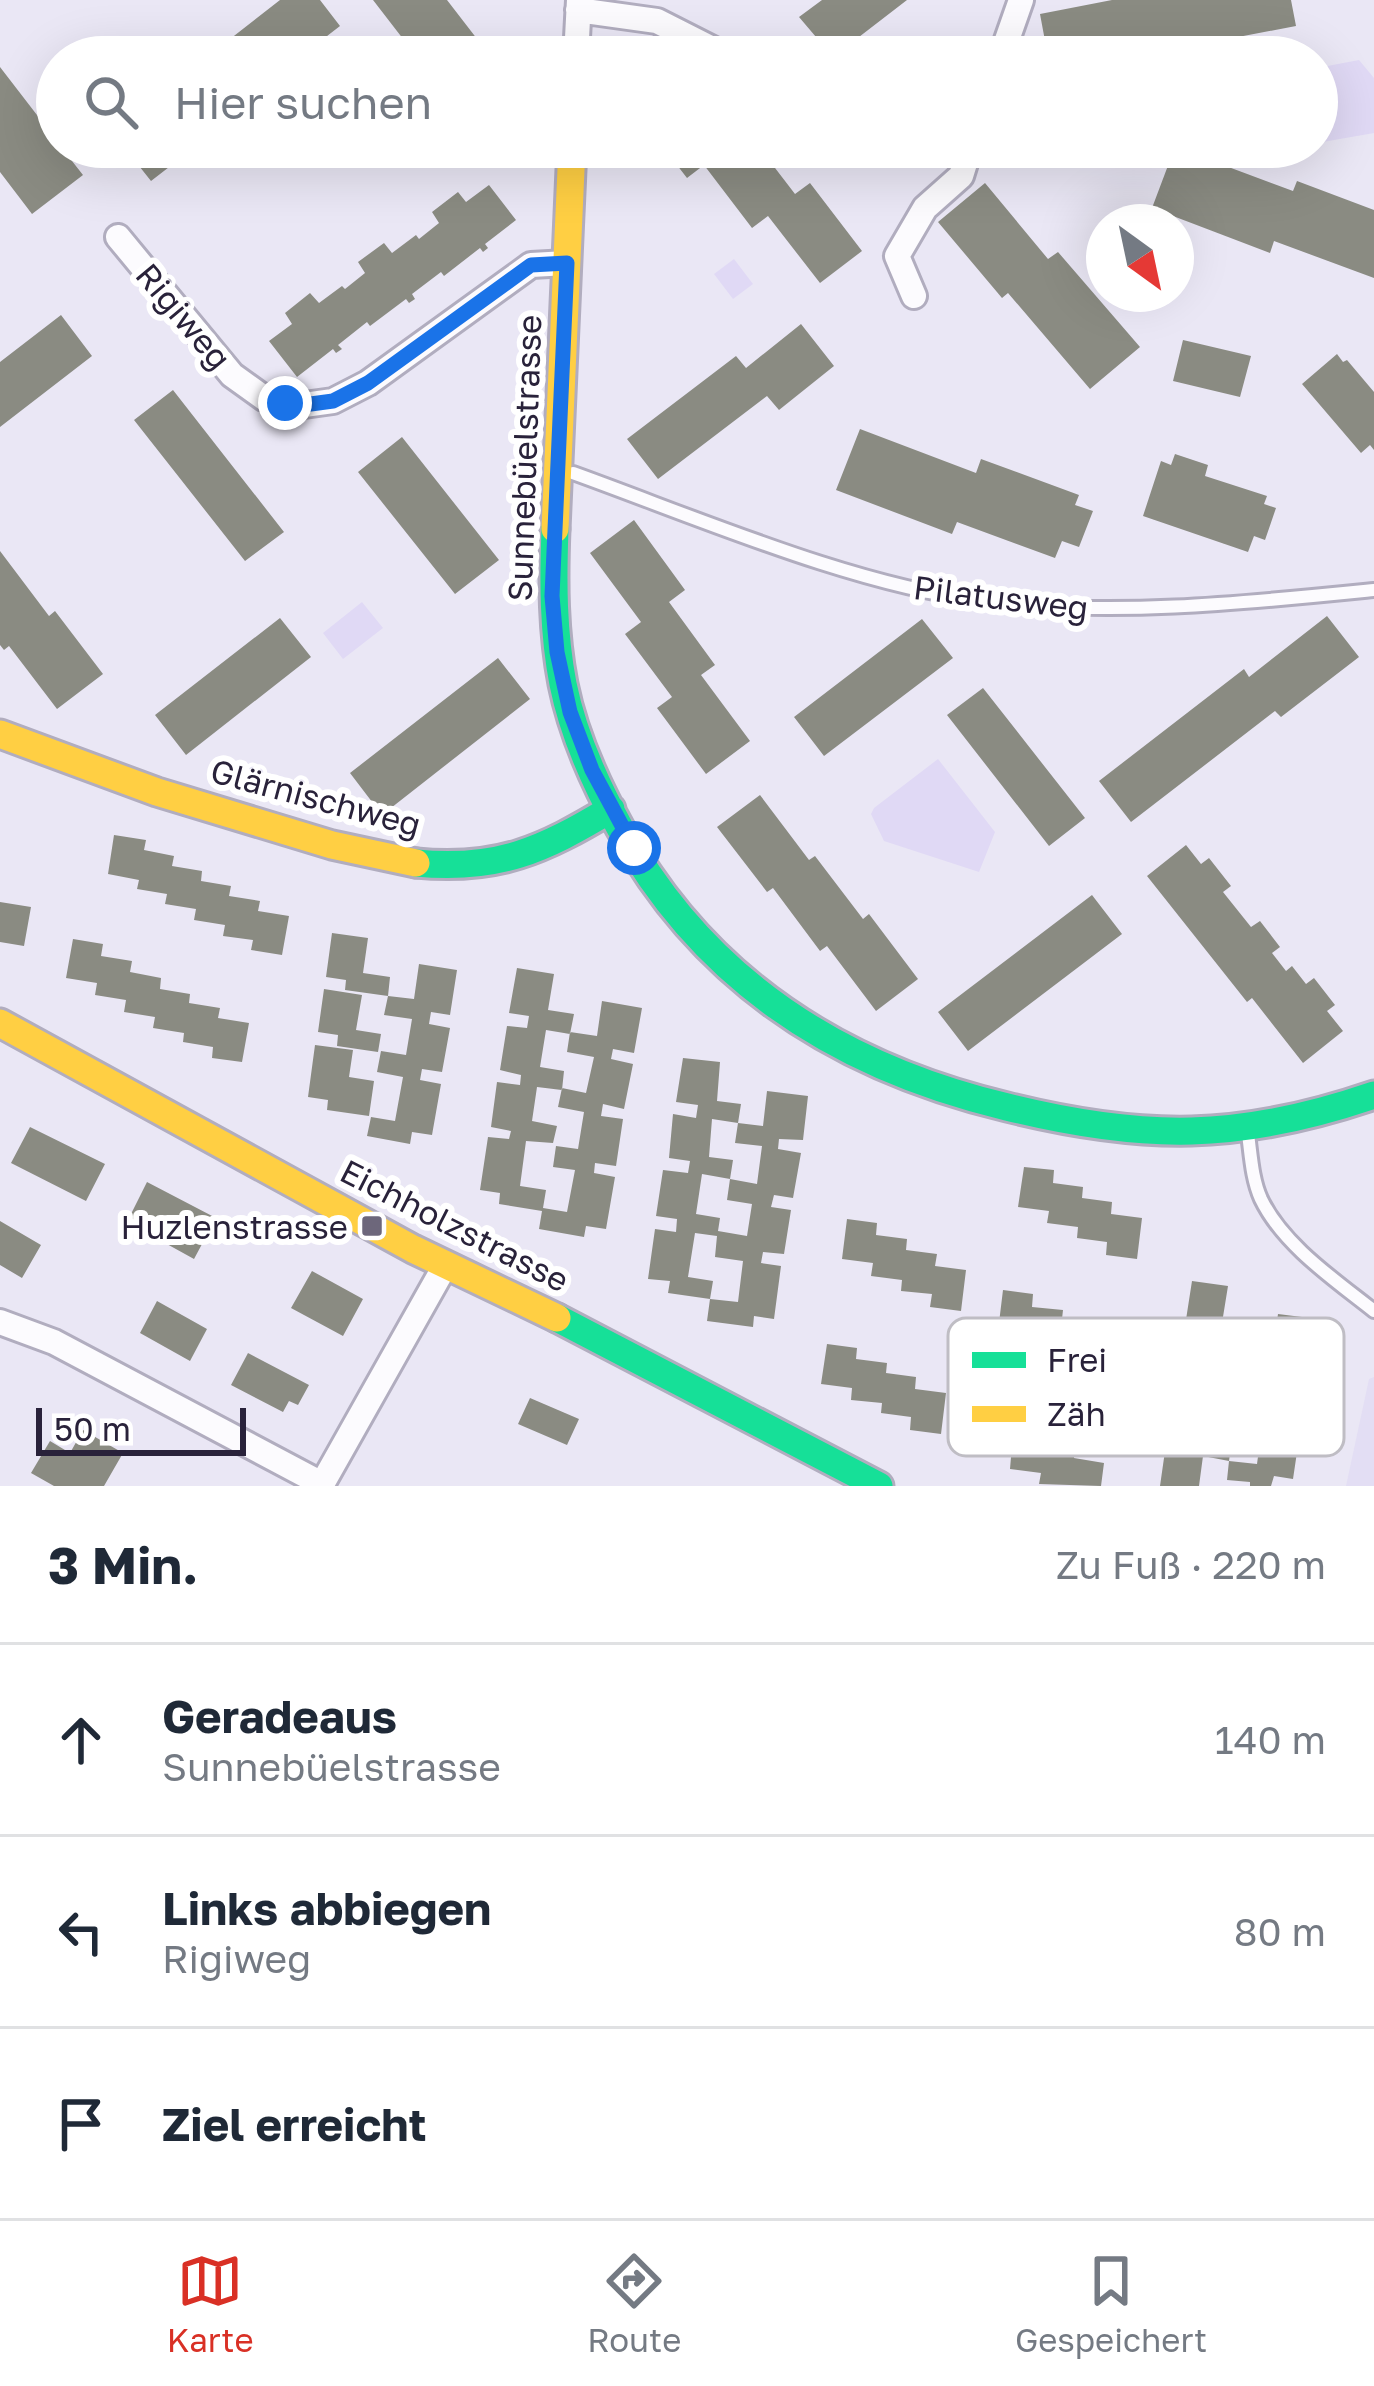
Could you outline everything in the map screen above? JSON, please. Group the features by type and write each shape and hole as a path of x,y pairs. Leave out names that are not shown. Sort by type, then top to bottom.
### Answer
{"street":[{"path":"1008,36 1021,0"},
{"path":"577,36 579,5 657,21 687,36"},
{"name":"Sunnebüelstrasse","path":"571,168 552,596 557,652 570,712 611,809 649,874 688,925 722,963 798,1024 927,1087 984,1103 1133,1132 1180,1135 1247,1131 1318,1115 1374,1095"},
{"path":"914,296 897,256 925,208 961,176 963,168"},
{"name":"Rigiweg","path":"118,237 232,374 264,398 296,406 333,401 368,383 531,265 567,263"},
{"name":"Glärnischweg","path":"0,734 157,792 332,845 409,862 458,867 503,861 550,846 611,809"},
{"name":"Eichholzstrasse","path":"0,1023 446,1264 587,1332 879,1486"},
{"path":"0,1322 53,1342 322,1485 446,1264"}],"lane":[{"name":"Pilatusweg","path":"573,473 807,555 901,584 980,601 1106,610 1374,590"},
{"path":"1247,1131 1253,1174 1270,1214 1302,1250 1374,1311"}],"shaded area":[{"path":"1359,60 1374,78 1374,133 1338,139 1338,64"},
{"path":"734,259 753,284 733,299 714,274"},
{"path":"362,602 383,628 343,659 323,633"},
{"path":"938,759 995,832 979,872 884,841 871,814"},
{"path":"1374,1377 1374,1486 1346,1486 1369,1379"}],"building":[{"path":"280,0 320,0 340,26 327,36 234,36"},
{"path":"373,0 447,0 475,36 401,36"},
{"path":"822,0 907,0 860,36 815,36 799,17"},
{"path":"1112,0 1291,0 1296,26 1244,36 1044,36 1040,14"},
{"path":"0,67 36,114 36,168 78,168 83,175 32,214 0,172"},
{"path":"141,168 168,168 151,181"},
{"path":"679,168 700,168 687,178"},
{"path":"706,168 775,168 795,194 810,183 862,251 820,283 768,216 752,228"},
{"path":"1167,168 1231,168 1293,191 1297,181 1374,210 1374,278 1274,241 1270,253 1194,224 1194,204 1154,204"},
{"path":"985,183 1048,259 1058,252 1086,284 1086,312 1110,312 1140,347 1090,389 1008,293 1002,298 938,222"},
{"path":"489,185 516,220 485,244 488,248 483,252 480,248 444,276 441,272 412,294 415,299 409,303 406,299 370,326 367,322 338,345 342,349 336,353 333,349 297,377 269,341 292,324 285,313 310,293 319,303 342,286 345,289 365,273 358,262 384,243 392,253 416,235 419,239 439,223 432,212 458,192 466,202"},
{"path":"61,315 92,356 0,427 0,362"},
{"path":"801,324 834,366 779,410 767,396 658,479 627,439 736,356 746,368"},
{"path":"1183,340 1251,356 1240,397 1173,381"},
{"path":"1337,354 1374,392 1374,450 1370,445 1361,453 1302,384"},
{"path":"173,390 284,532 245,561 134,420"},
{"path":"860,429 976,473 981,459 1079,495 1075,505 1093,511 1079,547 1062,541 1055,558 957,522 952,534 836,490"},
{"path":"402,437 499,560 455,594 358,472"},
{"path":"1175,454 1208,465 1205,476 1267,496 1264,504 1276,508 1265,540 1254,536 1248,552 1143,516 1161,461 1171,465"},
{"path":"634,520 685,590 669,602 715,665 701,675 750,741 706,774 657,708 672,697 625,634 641,622 590,553"},
{"path":"0,551 49,616 55,611 103,674 57,709 9,646 4,650 0,645"},
{"path":"1327,616 1359,657 1281,717 1275,711 1131,822 1099,781 1244,669 1249,677"},
{"path":"280,618 311,657 186,755 155,715"},
{"path":"922,619 953,658 824,756 794,717"},
{"path":"498,658 530,699 382,815 350,773"},
{"path":"983,688 1085,818 1049,846 947,715"},
{"path":"760,795 809,860 815,856 863,919 869,914 918,979 876,1011 827,946 820,951 773,888 767,892 717,827"},
{"path":"114,835 146,840 144,850 174,856 172,866 202,871 201,881 231,886 229,896 260,901 258,911 289,916 282,955 251,950 253,940 223,936 225,925 194,920 196,909 165,904 167,894 137,889 139,880 108,874"},
{"path":"1186,845 1201,864 1209,858 1231,886 1223,892 1251,927 1260,921 1280,947 1272,953 1286,971 1292,966 1306,984 1314,978 1335,1005 1327,1011 1343,1031 1303,1063 1252,998 1247,1002 1147,876"},
{"path":"1092,895 1122,934 968,1051 938,1012"},
{"path":"0,902 31,907 24,946 0,942"},
{"path":"332,933 368,938 363,973 390,977 388,996 345,990 346,980 326,977"},
{"path":"73,939 103,944 101,956 132,961 130,972 161,978 160,989 190,994 189,1003 220,1008 218,1018 249,1023 242,1062 212,1058 213,1047 183,1042 184,1033 153,1028 155,1017 124,1012 126,1000 95,995 97,983 66,978"},
{"path":"419,964 457,970 450,1015 431,1012 429,1024 450,1028 442,1072 422,1069 420,1080 441,1084 432,1135 412,1132 410,1144 367,1136 371,1117 395,1121 403,1077 377,1072 381,1051 406,1055 412,1019 384,1015 388,996 414,999"},
{"path":"517,968 554,974 548,1010 574,1014 570,1032 597,1036 602,1001 642,1008 634,1053 613,1049 611,1059 633,1064 624,1109 603,1104 601,1116 623,1119 616,1166 595,1163 594,1173 615,1177 606,1229 586,1226 584,1237 539,1229 542,1211 499,1204 500,1193 480,1190 488,1137 509,1139 511,1131 491,1127 497,1082 520,1085 521,1075 500,1070 507,1026 527,1028 529,1016 509,1013","holes":["546,1030 570,1034 567,1052 594,1057 586,1093 562,1088 564,1071 540,1067","537,1087 562,1090 558,1107 584,1112 578,1149 556,1146 553,1167 575,1170 567,1212 543,1208 546,1190 520,1186 526,1141 553,1143 557,1126 532,1121"]},
{"path":"324,989 362,995 356,1030 381,1034 378,1052 337,1046 338,1035 318,1032"},
{"path":"315,1045 353,1050 349,1077 374,1081 369,1116 327,1110 328,1100 308,1097"},
{"path":"683,1058 720,1062 717,1101 741,1104 738,1123 763,1126 767,1091 808,1096 803,1140 779,1139 778,1149 801,1153 793,1198 774,1195 771,1207 791,1210 784,1254 763,1252 761,1263 781,1266 774,1319 754,1316 753,1327 707,1321 710,1299 668,1293 670,1281 648,1279 655,1229 676,1232 677,1219 656,1216 663,1170 688,1173 690,1161 669,1158 673,1114 696,1118 698,1105 676,1102","holes":["712,1119 738,1123 735,1143 762,1146 757,1184 730,1179 733,1160 709,1157","702,1174 730,1179 727,1200 752,1204 747,1236 718,1231 720,1218 696,1214","695,1233 717,1236 715,1257 743,1261 738,1302 710,1299 713,1281 688,1277"]},
{"path":"30,1127 105,1164 86,1201 11,1163"},
{"path":"1024,1167 1054,1170 1053,1183 1083,1187 1082,1198 1112,1202 1111,1214 1142,1218 1137,1259 1106,1255 1107,1242 1077,1238 1078,1227 1047,1223 1049,1211 1018,1207"},
{"path":"147,1182 216,1218 194,1259 127,1222"},
{"path":"847,1219 877,1223 876,1235 907,1239 906,1250 937,1254 935,1266 966,1270 961,1311 930,1307 932,1294 901,1291 902,1280 871,1276 873,1263 842,1259"},
{"path":"0,1221 41,1245 22,1278 0,1265"},
{"path":"312,1271 363,1299 343,1336 291,1308"},
{"path":"1192,1281 1228,1286 1223,1318 1186,1318"},
{"path":"1003,1290 1033,1294 1032,1307 1063,1310 1062,1318 1000,1318"},
{"path":"157,1301 207,1329 190,1361 140,1333"},
{"path":"827,1344 857,1348 856,1359 887,1363 886,1373 916,1377 915,1389 946,1393 941,1434 910,1430 911,1417 881,1413 882,1403 851,1400 852,1388 821,1384"},
{"path":"248,1353 309,1385 298,1405 289,1401 283,1412 231,1385"},
{"path":"530,1398 579,1419 567,1445 518,1424"},
{"path":"83,1430 123,1453 104,1486 54,1486 31,1473 50,1441 70,1453"},
{"path":"1004,1456 1074,1456 1104,1463 1101,1486 1039,1484 1041,1473 1010,1469 1011,1457"},
{"path":"1164,1456 1203,1456 1199,1486 1160,1486"},
{"path":"1258,1456 1296,1456 1293,1479 1274,1476 1271,1486 1250,1486 1250,1482 1227,1480 1229,1461 1257,1464"}],"traffic: fast":[{"path":"555,529 554,607 563,684 579,740 602,794 654,882 692,931 782,1010 887,1068 946,1090 1103,1126 1192,1131 1235,1128 1374,1095"},
{"path":"416,863 472,864 519,854 611,809"},
{"path":"557,1318 879,1486"}],"traffic: slow":[{"path":"555,529 571,168"},
{"path":"0,734 157,792 332,845 416,863"},
{"path":"0,1023 413,1249 557,1318"}],"place":[{"name":"Huzlenstrasse","path":"372,1226"}],"route":[{"path":"285,403 333,401 368,383 531,265 567,263 552,596 557,652 570,712 592,770 634,848"}]}
